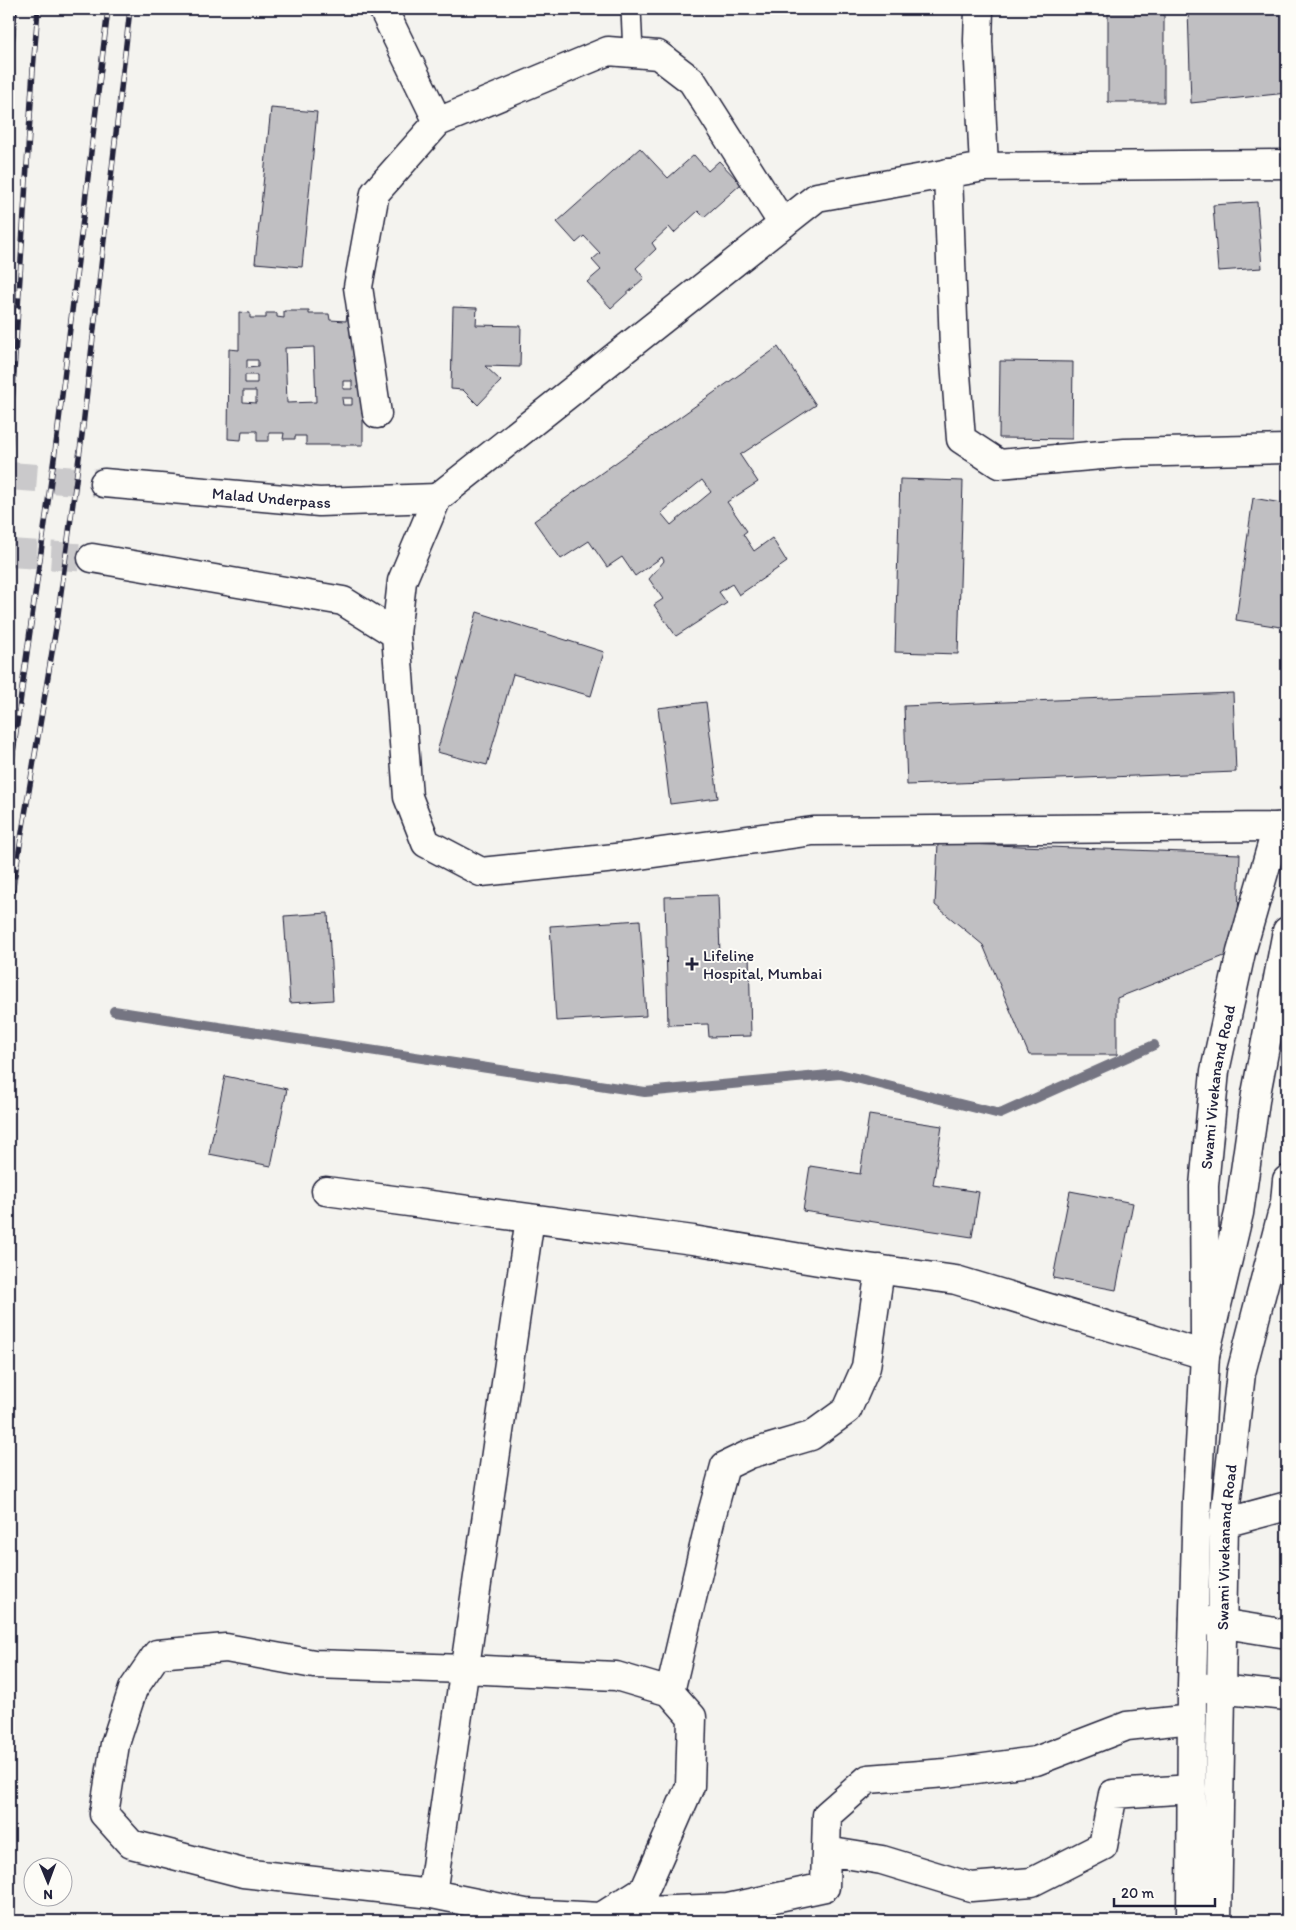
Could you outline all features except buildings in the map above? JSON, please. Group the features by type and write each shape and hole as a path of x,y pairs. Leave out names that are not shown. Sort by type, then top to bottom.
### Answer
{"street":[{"path":"383,9 438,122"},
{"path":"979,9 978,42 984,167"},
{"path":"377,414 358,287 375,193 438,122 608,51 658,55 692,81 783,224"},
{"path":"1282,827 813,831 625,857 482,872 426,843 408,796 396,634 402,581 437,498 817,197 984,167 1287,164"},
{"path":"948,173 954,348 961,439 999,464 1125,453 1287,449"},
{"name":"Malad Underpass","path":"104,483 319,502 437,498"},
{"path":"92,558 343,602 396,634"},
{"name":"Swami Vivekanand Road","path":"1191,1921 1192,1686 1197,1498 1205,1354 1204,1186 1215,1071 1241,952 1282,827"},
{"name":"Swami Vivekanand Road","path":"1205,1354 1238,1213 1256,1094 1287,931"},
{"name":"Swami Vivekanand Road","path":"1217,1921 1224,1523 1241,1373 1285,1202 1287,1180"},
{"path":"326,1191 693,1240 956,1280 1205,1354"},
{"path":"432,1894 530,1218"},
{"path":"670,1692 710,1521 725,1466 750,1454 811,1436 847,1410 866,1367 880,1269"},
{"path":"1224,1523 1287,1506"},
{"path":"1194,1619 1287,1634"},
{"path":"226,1648 314,1664 464,1668 616,1676 670,1692 692,1717 690,1786 645,1888 602,1917 525,1913 432,1894 243,1872 131,1844 104,1814 118,1734 133,1690 157,1654 226,1648"},
{"path":"1192,1686 1287,1696"},
{"path":"622,1904 645,1912 728,1908 825,1887 827,1815 868,1779 946,1773 1036,1761 1127,1726 1192,1719"},
{"path":"826,1851 882,1860 971,1887 1032,1882 1102,1846 1113,1794 1192,1789"}],"lane":[{"path":"631,9 633,53"}],"waterway":[{"path":"114,1011 645,1092 840,1074 1000,1114 1154,1045"}],"tunnel":[{"path":"9,476 104,483"},
{"path":"9,553 92,558"}],"railway":[{"path":"9,77 15,9"},
{"path":"9,451 38,9"},
{"path":"9,782 57,437 108,9"},
{"path":"9,911 57,622 82,435 130,9"}],"place":[{"name":"Lifeline Hospital, Mumbai","path":"692,964"}]}
